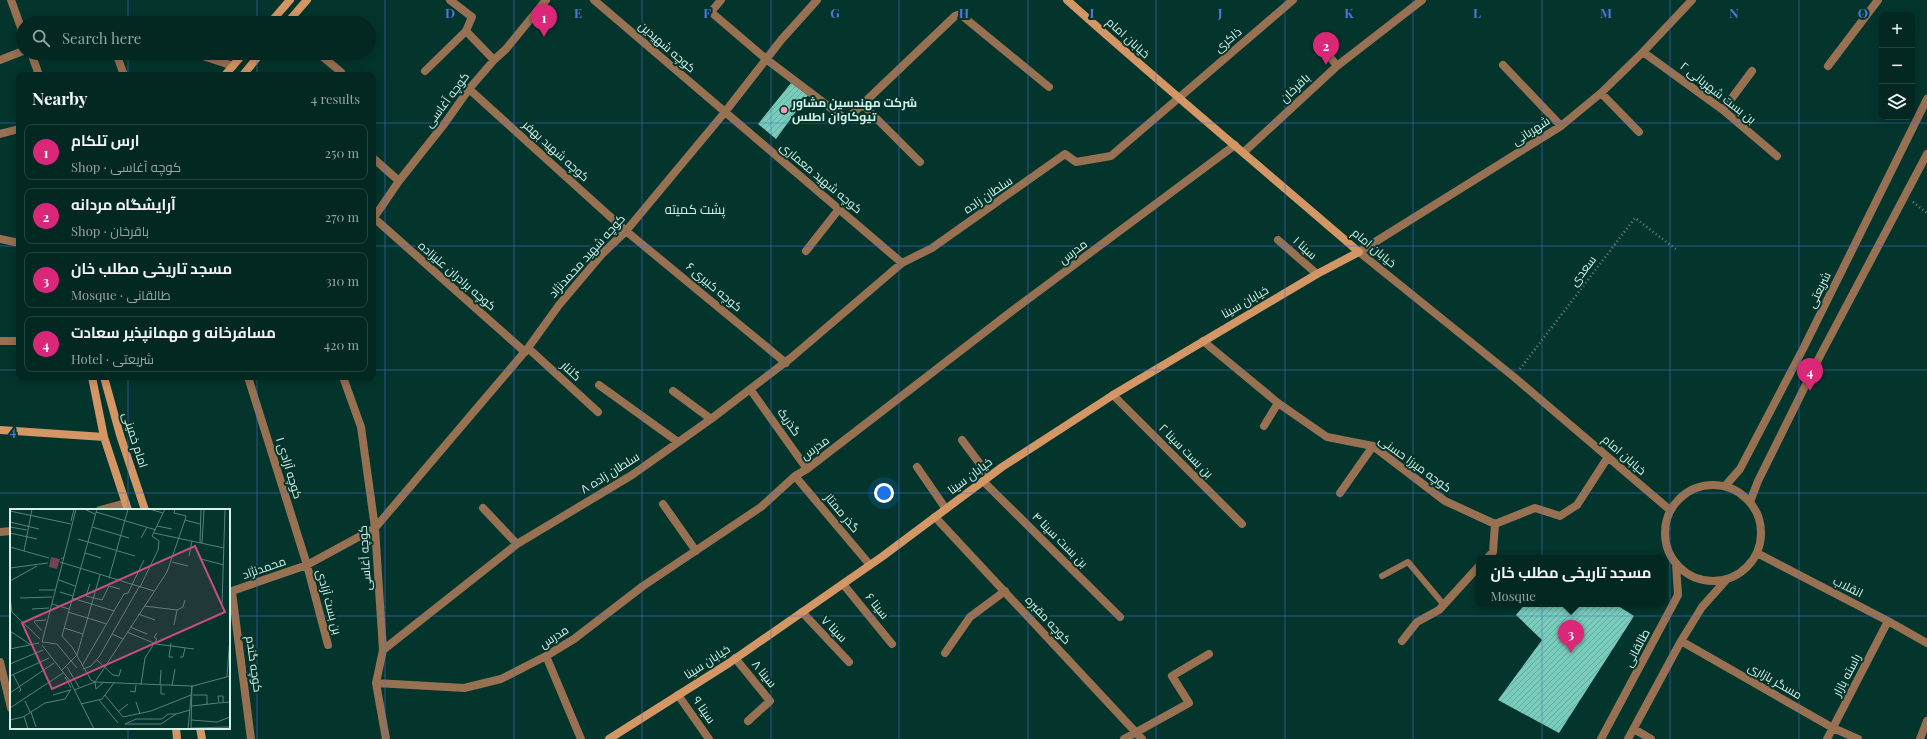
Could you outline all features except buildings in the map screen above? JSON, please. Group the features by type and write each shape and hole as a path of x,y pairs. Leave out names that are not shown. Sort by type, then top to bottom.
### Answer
{"street":[{"path":"10,0 16,16"},
{"path":"276,16 290,0"},
{"path":"293,16 307,0"},
{"path":"424,71 466,31 472,17 450,0"},
{"name":"کوچه آغاسی","path":"376,214 469,89 494,60 506,49 546,0"},
{"name":"کوچه شهیدین","path":"594,0 725,112"},
{"path":"721,0 711,12 766,60 844,118 848,118 863,105 955,16 960,14 1049,87"},
{"name":"کوچه شهید محمدنژاد","path":"375,528 527,350 559,305 603,253 626,231 817,0"},
{"name":"خیابان امام","path":"1067,0 1359,252 1514,377 1670,510"},
{"name":"ذاکری","path":"1110,156 1293,0"},
{"name":"باقرخان","path":"1244,152 1337,66 1422,0"},
{"name":"شهربانی","path":"1359,252 1561,126 1601,93 1643,52 1692,0"},
{"path":"1828,66 1878,0"},
{"path":"466,31 494,60"},
{"path":"1323,48 1337,66"},
{"name":"بن بست شهربانی ۲","path":"1643,52 1723,110 1777,156"},
{"path":"0,60 16,54"},
{"path":"34,60 38,72"},
{"path":"119,60 123,72"},
{"path":"215,60 233,66"},
{"path":"228,72 238,60"},
{"path":"245,72 255,60"},
{"path":"326,60 341,72"},
{"path":"1503,65 1561,126"},
{"path":"1723,110 1752,71"},
{"name":"کوچه شهید بهفر","path":"469,89 626,231"},
{"path":"1601,93 1639,132"},
{"name":"شریعتی","path":"1725,486 1740,470 1804,347 1927,99"},
{"path":"863,105 920,162"},
{"name":"کوچه شهید معماری","path":"725,112 902,263"},
{"path":"0,134 16,130"},
{"name":"مدرس","path":"376,683 464,688 501,679 546,656 574,639 643,586 761,507 795,476 807,469 1012,312 1235,145"},
{"name":"سلطان زاده","path":"846,312 902,263 932,248 1065,154 1076,162 1110,156"},
{"path":"1750,502 1758,480 1821,354 1927,154"},
{"path":"376,161 399,181"},
{"path":"806,251 839,209"},
{"name":"کوچه برادران علیزاده","path":"376,221 527,350"},
{"name":"کوچه کبیری ۶","path":"626,231 786,362"},
{"path":"0,239 16,242"},
{"name":"سینا ۱","path":"1278,240 1317,274"},
{"name":"خیابان سینا","path":"609,739 736,658 870,565 986,479 1113,395 1317,274 1359,252"},
{"name":"سلطان زاده ۸","path":"383,650 518,544 632,475 711,419 786,362 846,312"},
{"path":"0,341 16,341"},
{"name":"کوچه میرزا حسنی","path":"1203,341 1278,403 1327,437 1373,446 1445,501 1495,524"},
{"name":"گلنار","path":"527,350 598,412"},
{"path":"93,380 104,437 127,506 107,509"},
{"name":"امام خمینی","path":"105,380 120,435 145,509"},
{"name":"کوچه آزادی ۱","path":"249,380 307,566"},
{"name":"کوچه آغاسی","path":"344,380 361,427 375,528 383,650 376,683 386,739"},
{"path":"599,385 678,442"},
{"name":"گذریک","path":"750,389 807,469"},
{"path":"673,391 711,419"},
{"name":"بن بست سینا ۲","path":"1113,395 1242,524"},
{"path":"1264,426 1278,403"},
{"path":"0,430 104,437"},
{"name":"بن بست سینا ۴","path":"962,440 986,479 1120,617"},
{"path":"1340,493 1373,446"},
{"path":"1490,555 1493,552 1495,524 1535,508 1560,516 1577,505 1608,456"},
{"path":"917,467 946,509"},
{"name":"گذر ممتاز","path":"795,476 870,565"},
{"path":"1709,485 1725,486 1740,493 1750,502 1757,513 1761,526 1761,540 1757,553 1750,564 1740,573 1727,579 1714,581 1700,579 1687,574 1676,564 1668,552 1665,538 1665,524 1670,510 1680,497 1693,489 1709,485"},
{"path":"663,504 696,551"},
{"path":"483,508 518,544"},
{"name":"کوچه مقبره","path":"935,517 1142,739"},
{"name":"محمدنژاد","path":"230,592 307,566 375,528"},
{"path":"0,532 10,531"},
{"name":"انقلاب","path":"1757,553 1888,621 1927,644"},
{"name":"طالقانی","path":"1601,739 1678,595 1676,564"},
{"name":"بن بست آزادی","path":"307,566 328,644"},
{"path":"1402,641 1417,622 1439,610 1476,569"},
{"path":"1628,739 1680,641 1702,607 1727,579"},
{"name":"سینا ۶","path":"843,584 892,644"},
{"path":"945,653 970,617 1005,591"},
{"name":"کوچه گندم","path":"230,592 251,739"},
{"name":"سینا ۷","path":"802,612 849,662"},
{"name":"راسته بازار","path":"1827,739 1888,621"},
{"name":"مسگر بازاری","path":"1680,641 1833,728 1858,739"},
{"path":"1124,739 1135,731 1189,703 1172,676 1209,654"},
{"path":"546,656 581,739"},
{"name":"سینا ۸","path":"736,658 770,700 748,721"},
{"path":"0,662 5,671 10,702"},
{"name":"سینا ۹","path":"678,695 709,739"},
{"path":"1920,739 1927,721"},
{"path":"176,729 177,739"},
{"path":"200,729 202,739"},
{"path":"1634,729 1651,739"}],"lane":[{"path":"1382,576 1408,562 1444,605"}],"path":[{"path":"1905,195 1927,212"},
{"name":"سعدی","path":"1514,377 1635,218 1677,250"}],"place":[{"name":"ارس تلکام","path":"544,37"},
{"name":"آرایشگاه مردانه","path":"1326,65"},
{"name":"شرکت مهندسین مشاور تیوکاوان اطلس","path":"784,110"},
{"name":"مسافرخانه و مهمانپذیر سعادت","path":"1810,391"},
{"name":"مسجد تاریخی مطلب خان","path":"1571,653"}],"district":[{"name":"پشت کمیته","path":"695,209"}]}
